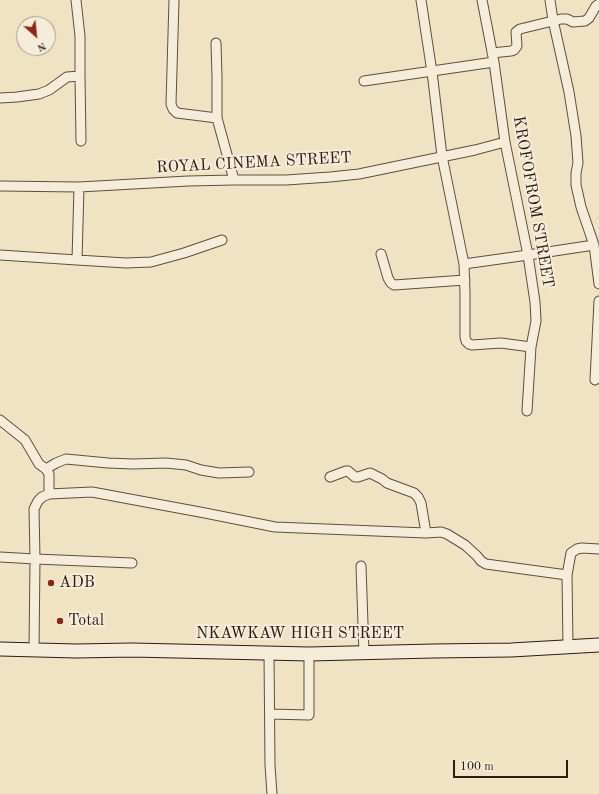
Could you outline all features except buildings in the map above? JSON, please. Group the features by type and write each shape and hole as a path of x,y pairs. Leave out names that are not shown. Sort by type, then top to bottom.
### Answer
{"main road":[{"name":"NKAWKAW HIGH STREET","path":"0,649 309,654 511,650 599,645"}],"street":[{"path":"76,0 80,36 81,141"},
{"path":"174,0 171,104 177,113 217,118"},
{"path":"421,0 432,72 442,156 464,264 466,341 472,345 501,343 530,347"},
{"name":"KROFOFROM STREET","path":"482,0 493,58 505,142 528,256 535,302 536,321 530,347 528,411"},
{"path":"550,0 576,136 578,163 576,185 578,196 594,245 599,284"},
{"path":"364,81 432,72 493,58 514,50 517,46 516,32 520,29 561,19 567,19 573,22 585,21 599,4"},
{"path":"216,43 217,118 234,180"},
{"path":"0,98 39,94 52,88 67,77 80,76"},
{"name":"ROYAL CINEMA STREET","path":"0,186 79,187 188,181 286,180 337,176 359,174 475,150 505,142"},
{"path":"77,260 79,187"},
{"path":"0,255 126,263 151,262 222,240"},
{"path":"464,264 528,256 594,245"},
{"path":"381,254 388,278 394,285 465,280"},
{"path":"595,380 599,301"},
{"path":"0,420 25,440 39,464 50,474 49,494"},
{"path":"46,469 66,459 133,464 166,463 186,465 201,470 219,473 248,472"},
{"path":"330,477 346,471 356,477 370,473 387,483 414,493 418,497 421,504 426,533"},
{"path":"34,650 34,509 42,497 49,494 92,492 205,512 275,527 426,533 441,532 465,545 486,564 567,575"},
{"path":"568,647 567,575 571,553 582,548 599,549"},
{"path":"0,557 35,560 132,563"},
{"path":"361,566 364,653"},
{"path":"269,653 270,765 272,794"},
{"path":"270,714 309,715 309,654"}],"place":[{"name":"ADB","path":"51,583"},
{"name":"Total","path":"60,621"}]}
